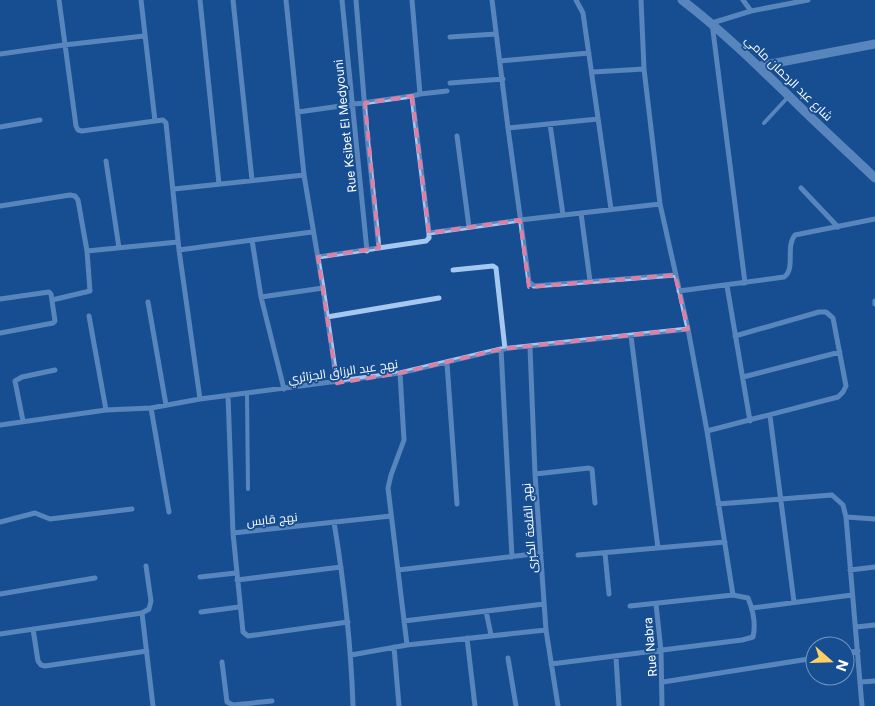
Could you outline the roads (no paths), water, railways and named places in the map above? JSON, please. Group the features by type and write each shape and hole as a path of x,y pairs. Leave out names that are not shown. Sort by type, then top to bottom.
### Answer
{"street":[{"path":"59,0 64,45 78,130 163,120 166,122 178,242 200,399"},
{"path":"141,0 155,121"},
{"path":"200,0 219,184"},
{"path":"233,0 252,180"},
{"path":"286,0 304,175 337,383"},
{"name":"Rue Ksibet El Medyouni","path":"342,0 367,251"},
{"name":"Rue Ksibet El Medyouni","path":"356,0 379,248"},
{"path":"412,0 420,94"},
{"path":"492,0 528,280 532,286 675,276"},
{"path":"576,0 583,13 611,209"},
{"path":"551,664 661,652 749,639 753,637 755,630 752,608 748,598 733,595 707,431 688,329 660,204 644,69 641,0"},
{"name":"شارع عبد الرحمان مامي","path":"682,0 712,23 760,66 875,178"},
{"path":"743,0 751,12"},
{"path":"745,284 712,23 751,12 808,0"},
{"path":"450,37 496,34"},
{"path":"0,54 144,36"},
{"path":"760,66 875,44"},
{"path":"500,62 589,52"},
{"path":"592,72 644,69"},
{"path":"450,83 503,79"},
{"path":"298,112 447,91"},
{"path":"318,257 426,241 429,238 412,96"},
{"path":"508,128 598,119"},
{"path":"0,127 40,120"},
{"path":"550,124 563,215"},
{"path":"458,136 469,227"},
{"path":"106,161 119,248"},
{"path":"174,189 304,175"},
{"path":"801,188 838,227"},
{"path":"0,206 70,195 75,196 78,200 87,251 90,291 52,300"},
{"path":"429,232 660,204"},
{"path":"581,213 590,281"},
{"path":"679,291 745,284 786,276 789,271 790,242 797,233 875,219"},
{"path":"179,250 312,232"},
{"path":"252,240 261,297 284,389"},
{"path":"87,251 178,242"},
{"path":"453,270 493,266 496,268 503,349 512,557"},
{"path":"726,286 750,421"},
{"path":"261,297 323,288"},
{"path":"0,299 49,292 52,300 54,322 0,332"},
{"path":"327,317 439,298"},
{"path":"148,302 166,406"},
{"path":"707,431 838,397 846,386 833,318 826,312 820,312 735,336"},
{"path":"89,316 106,410"},
{"name":"نهج عبد الرزاق الجزائري","path":"0,425 106,410 151,408 228,395 400,374 503,349 688,329"},
{"path":"631,336 658,548"},
{"name":"نهج القلعة الكبرى","path":"530,347 535,474 546,630 558,706"},
{"path":"743,377 840,352"},
{"path":"447,363 457,504"},
{"path":"23,421 15,381 22,377 55,370"},
{"path":"400,374 404,440 388,482 407,645"},
{"name":"نهج قابس","path":"228,395 233,533 391,516"},
{"path":"151,408 169,512"},
{"path":"770,416 794,602"},
{"path":"535,474 592,469 595,503"},
{"path":"718,504 832,495 843,504 846,518 861,682 862,706 855,706"},
{"path":"0,522 35,513 50,518 132,509"},
{"path":"846,518 875,519"},
{"path":"334,522 348,622 353,706"},
{"path":"233,533 242,630 248,636 348,622"},
{"path":"578,555 725,542"},
{"path":"398,570 541,553"},
{"path":"605,553 609,594"},
{"path":"0,634 142,614 149,608 151,601 146,566"},
{"path":"237,580 341,567"},
{"path":"850,570 875,567"},
{"path":"200,577 236,573"},
{"path":"0,594 95,578"},
{"name":"Rue Nabra","path":"662,706 663,682 656,604 733,595"},
{"path":"752,608 852,595"},
{"path":"404,621 544,604"},
{"path":"630,606 656,604"},
{"path":"201,612 239,607"},
{"path":"486,611 491,636"},
{"path":"142,614 153,706"},
{"path":"856,627 875,625"},
{"path":"33,629 38,661 41,665 45,666 147,651"},
{"path":"351,655 407,645 546,630"},
{"path":"467,638 475,706"},
{"path":"394,647 399,706"},
{"path":"616,657 619,706"},
{"path":"508,658 516,706"},
{"path":"663,682 805,660"},
{"path":"222,662 228,702 231,705 272,701"},
{"path":"861,682 875,681"}],"lane":[{"path":"764,123 789,96"},
{"path":"247,393 248,489"}]}
